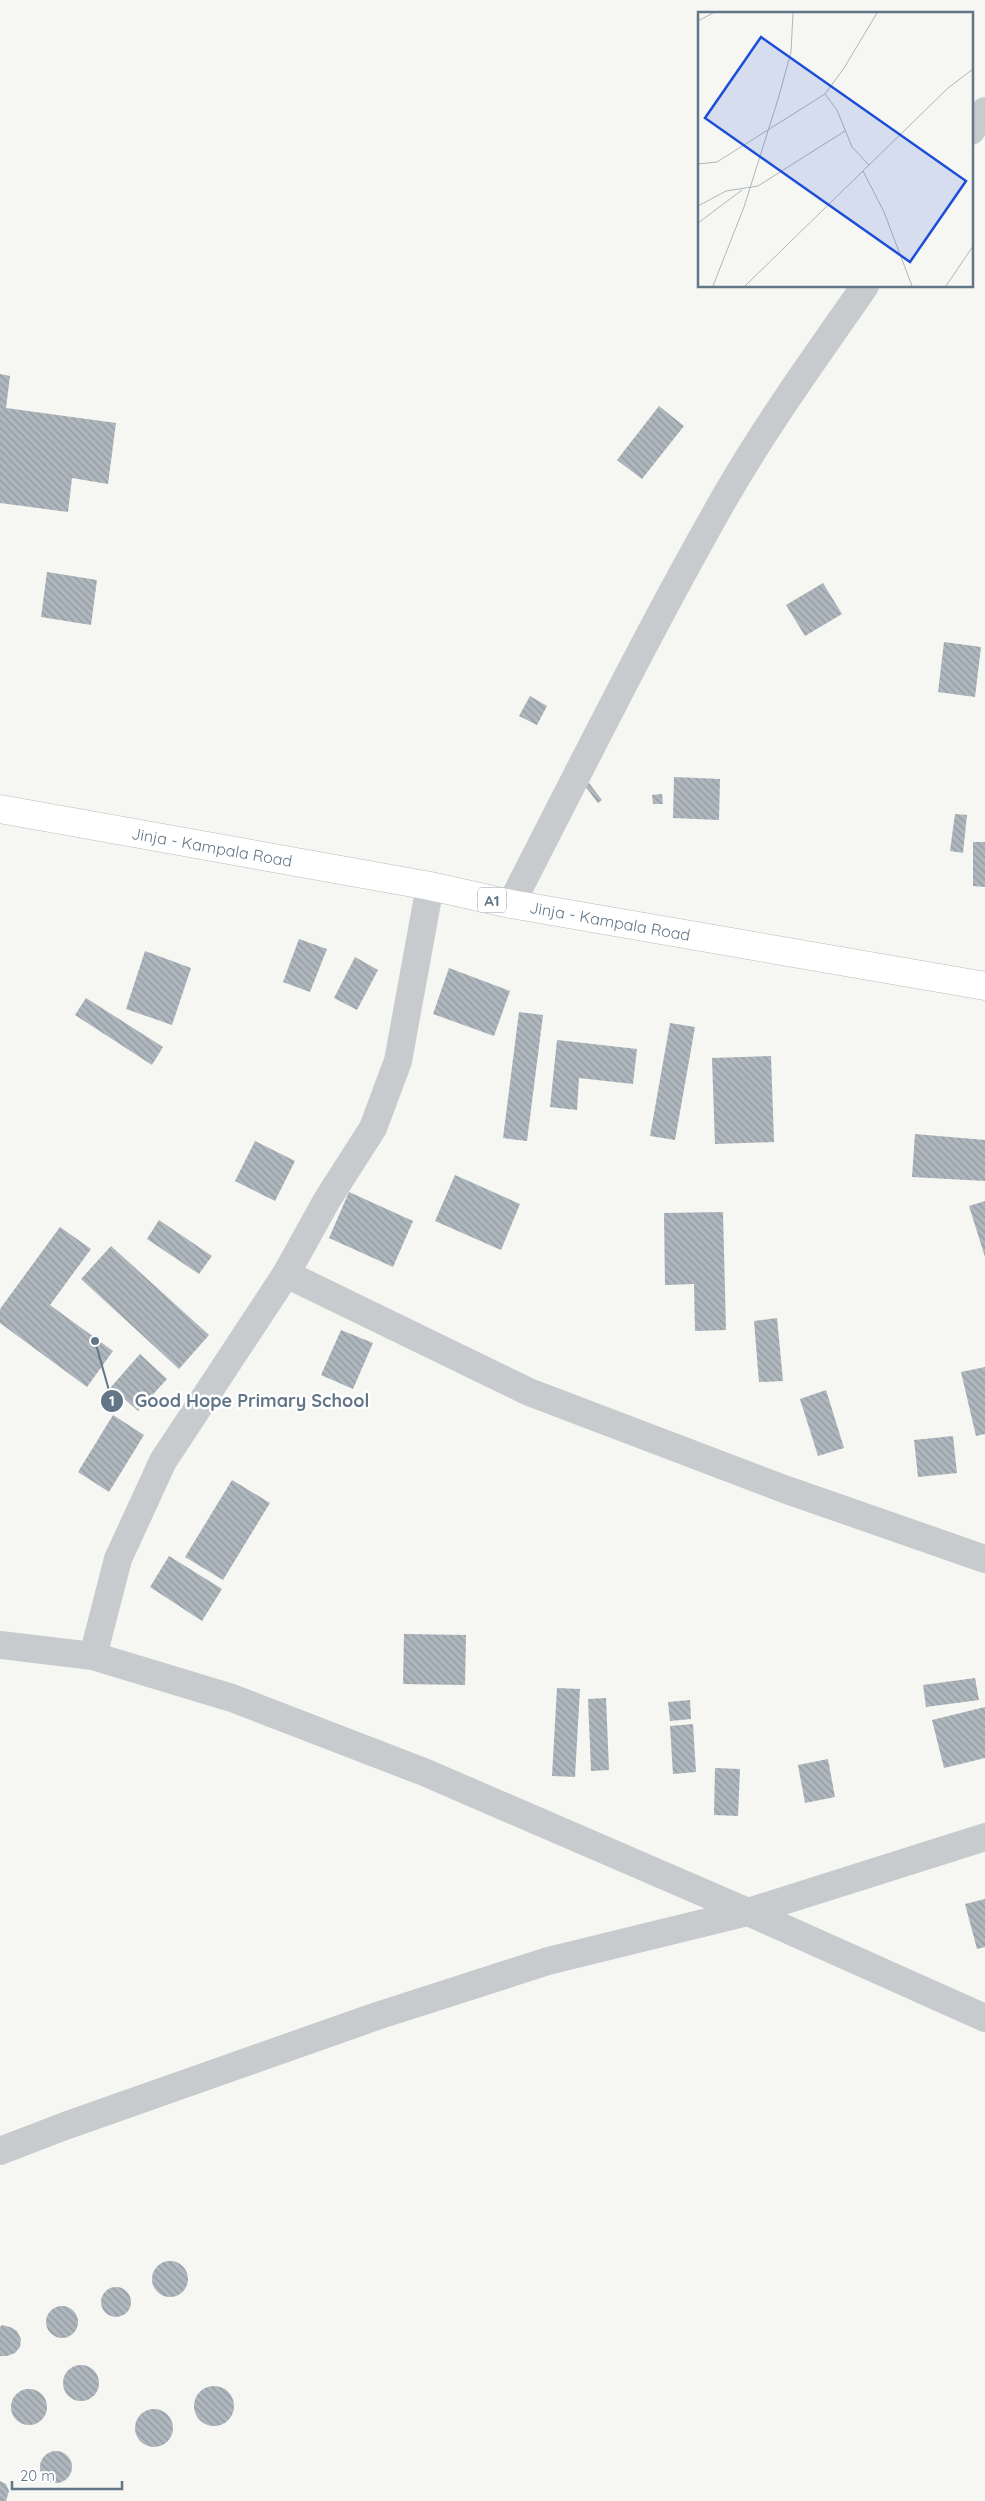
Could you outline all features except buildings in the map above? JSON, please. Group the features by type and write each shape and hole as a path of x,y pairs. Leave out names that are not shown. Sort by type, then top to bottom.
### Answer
{"highway":[{"name":"Jinja - Kampala Road","path":"0,809 430,886 511,904 985,986"}],"street":[{"path":"972,131 985,112"},
{"path":"511,904 661,611 726,495 797,385 864,288"},
{"path":"93,1656 118,1559 163,1461 286,1274 327,1200 373,1128 398,1061 430,886"},
{"path":"286,1274 529,1392 784,1489 985,1559"},
{"path":"0,1645 93,1656 232,1698 424,1772 748,1912 985,2018"},
{"path":"0,2151 74,2122 339,2029 548,1961 748,1912 985,1837"}],"place":[{"name":"Good Hope Primary School","path":"95,1341"}]}
